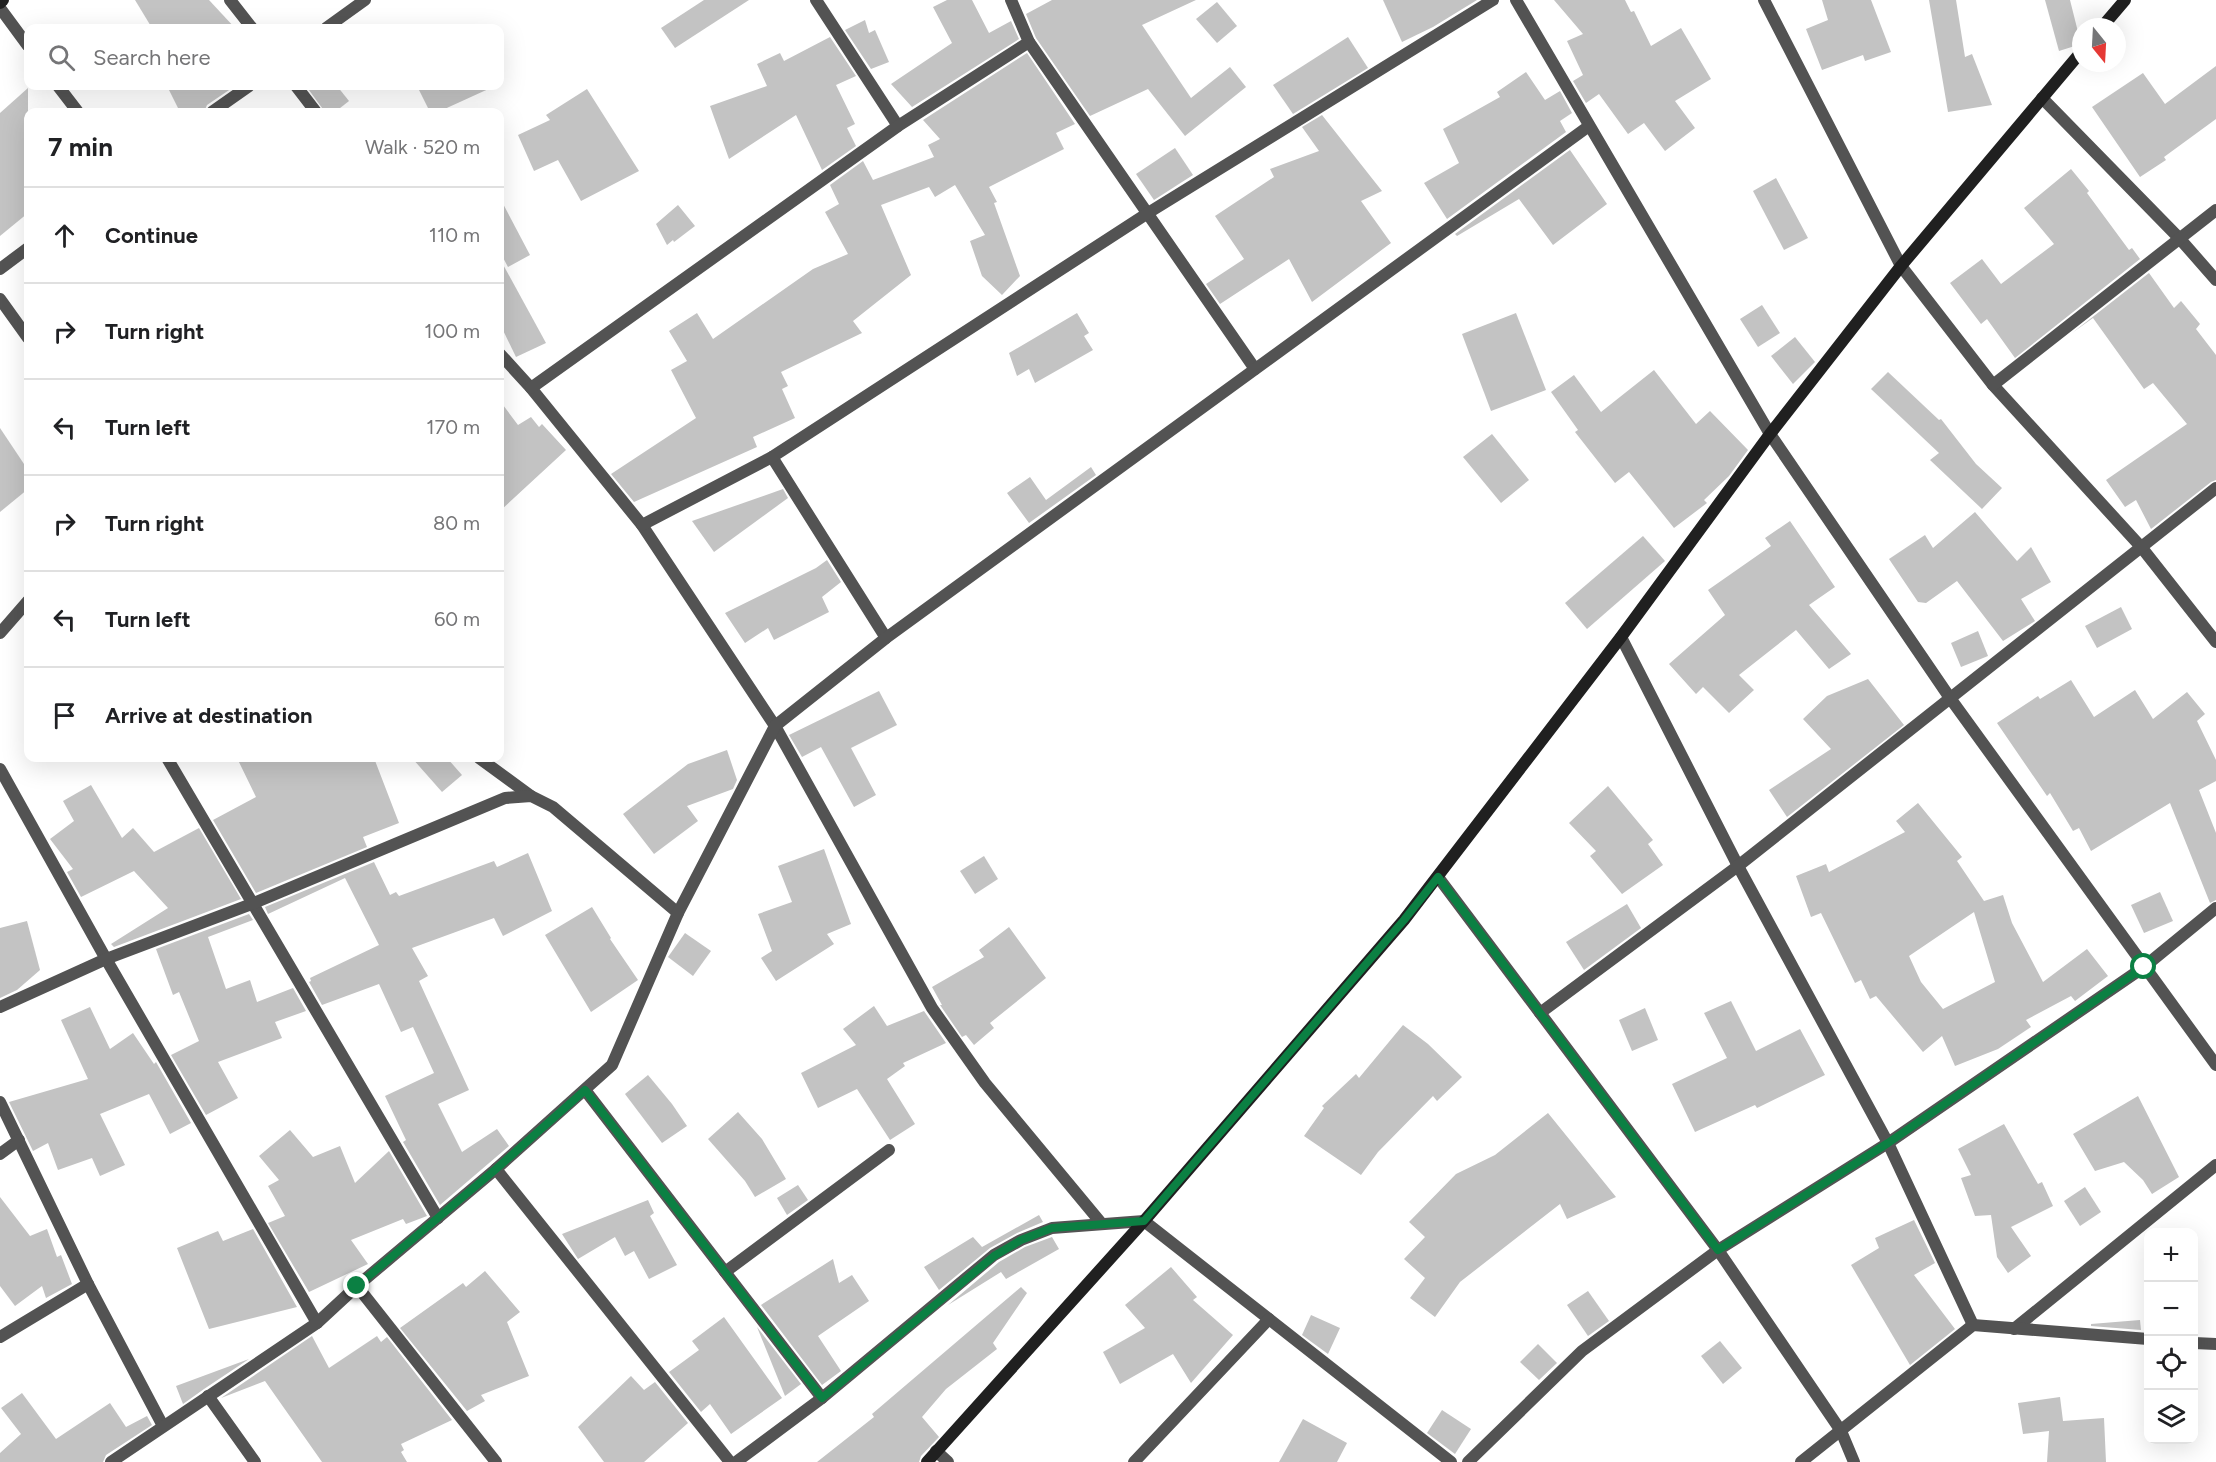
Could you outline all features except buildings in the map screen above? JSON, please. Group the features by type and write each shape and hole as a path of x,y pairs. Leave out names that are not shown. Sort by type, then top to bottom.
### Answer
{"street":[{"path":"230,0 249,24"},
{"path":"331,24 364,0"},
{"path":"816,0 898,126"},
{"path":"1011,0 1029,42 1255,369"},
{"path":"642,525 772,457 1148,213 1493,0"},
{"path":"1516,0 1770,434 1950,698 2216,1065"},
{"path":"1764,0 1901,266 1992,385 2142,548 2216,642"},
{"path":"2110,18 2125,0"},
{"path":"0,8 24,41"},
{"path":"531,388 898,126 1029,42"},
{"path":"927,1462 1144,1221 1404,920 1621,637 1770,434 1901,266 2072,63"},
{"path":"61,90 75,108"},
{"path":"218,108 243,90"},
{"path":"299,90 313,108"},
{"path":"2042,98 2180,239 2216,280"},
{"path":"111,1462 316,1323 496,1169 612,1065 678,913 775,726 886,638 1589,126"},
{"path":"1992,385 2216,210"},
{"path":"0,269 24,251"},
{"path":"0,300 24,333"},
{"path":"504,358 531,388 642,525 775,726 932,1008 985,1083 1102,1224"},
{"path":"772,457 886,638"},
{"path":"1540,1013 1738,866 2216,488"},
{"path":"0,633 24,606"},
{"path":"1621,637 1738,866 1888,1143 1973,1325"},
{"path":"169,762 438,1218"},
{"path":"484,762 531,796 554,807 678,913"},
{"path":"0,769 106,959 316,1323"},
{"path":"0,1007 106,959 254,903 505,798 531,796"},
{"path":"1438,877 1718,1250 1841,1431 1854,1462"},
{"path":"1468,1462 1582,1351 1718,1250 1888,1143 2144,967 2216,908"},
{"path":"585,1090 822,1398"},
{"path":"0,1102 88,1284 163,1426"},
{"path":"0,1154 19,1140"},
{"path":"725,1272 889,1150"},
{"path":"2014,1329 2216,1165"},
{"path":"496,1169 730,1462"},
{"path":"736,1462 822,1398 994,1256 1021,1240 1052,1228 1144,1221 1451,1462"},
{"path":"0,1337 88,1284"},
{"path":"357,1286 496,1462"},
{"path":"1134,1462 1269,1319"},
{"path":"1801,1462 1973,1325 2144,1339"},
{"path":"2198,1343 2216,1344"},
{"path":"208,1396 255,1462"},
{"path":"936,1451 948,1462"}],"route":[{"path":"357,1286 496,1169 585,1090 822,1398 994,1256 1021,1240 1052,1228 1144,1221 1404,920 1438,877 1718,1250 1888,1143 2144,967"}]}
